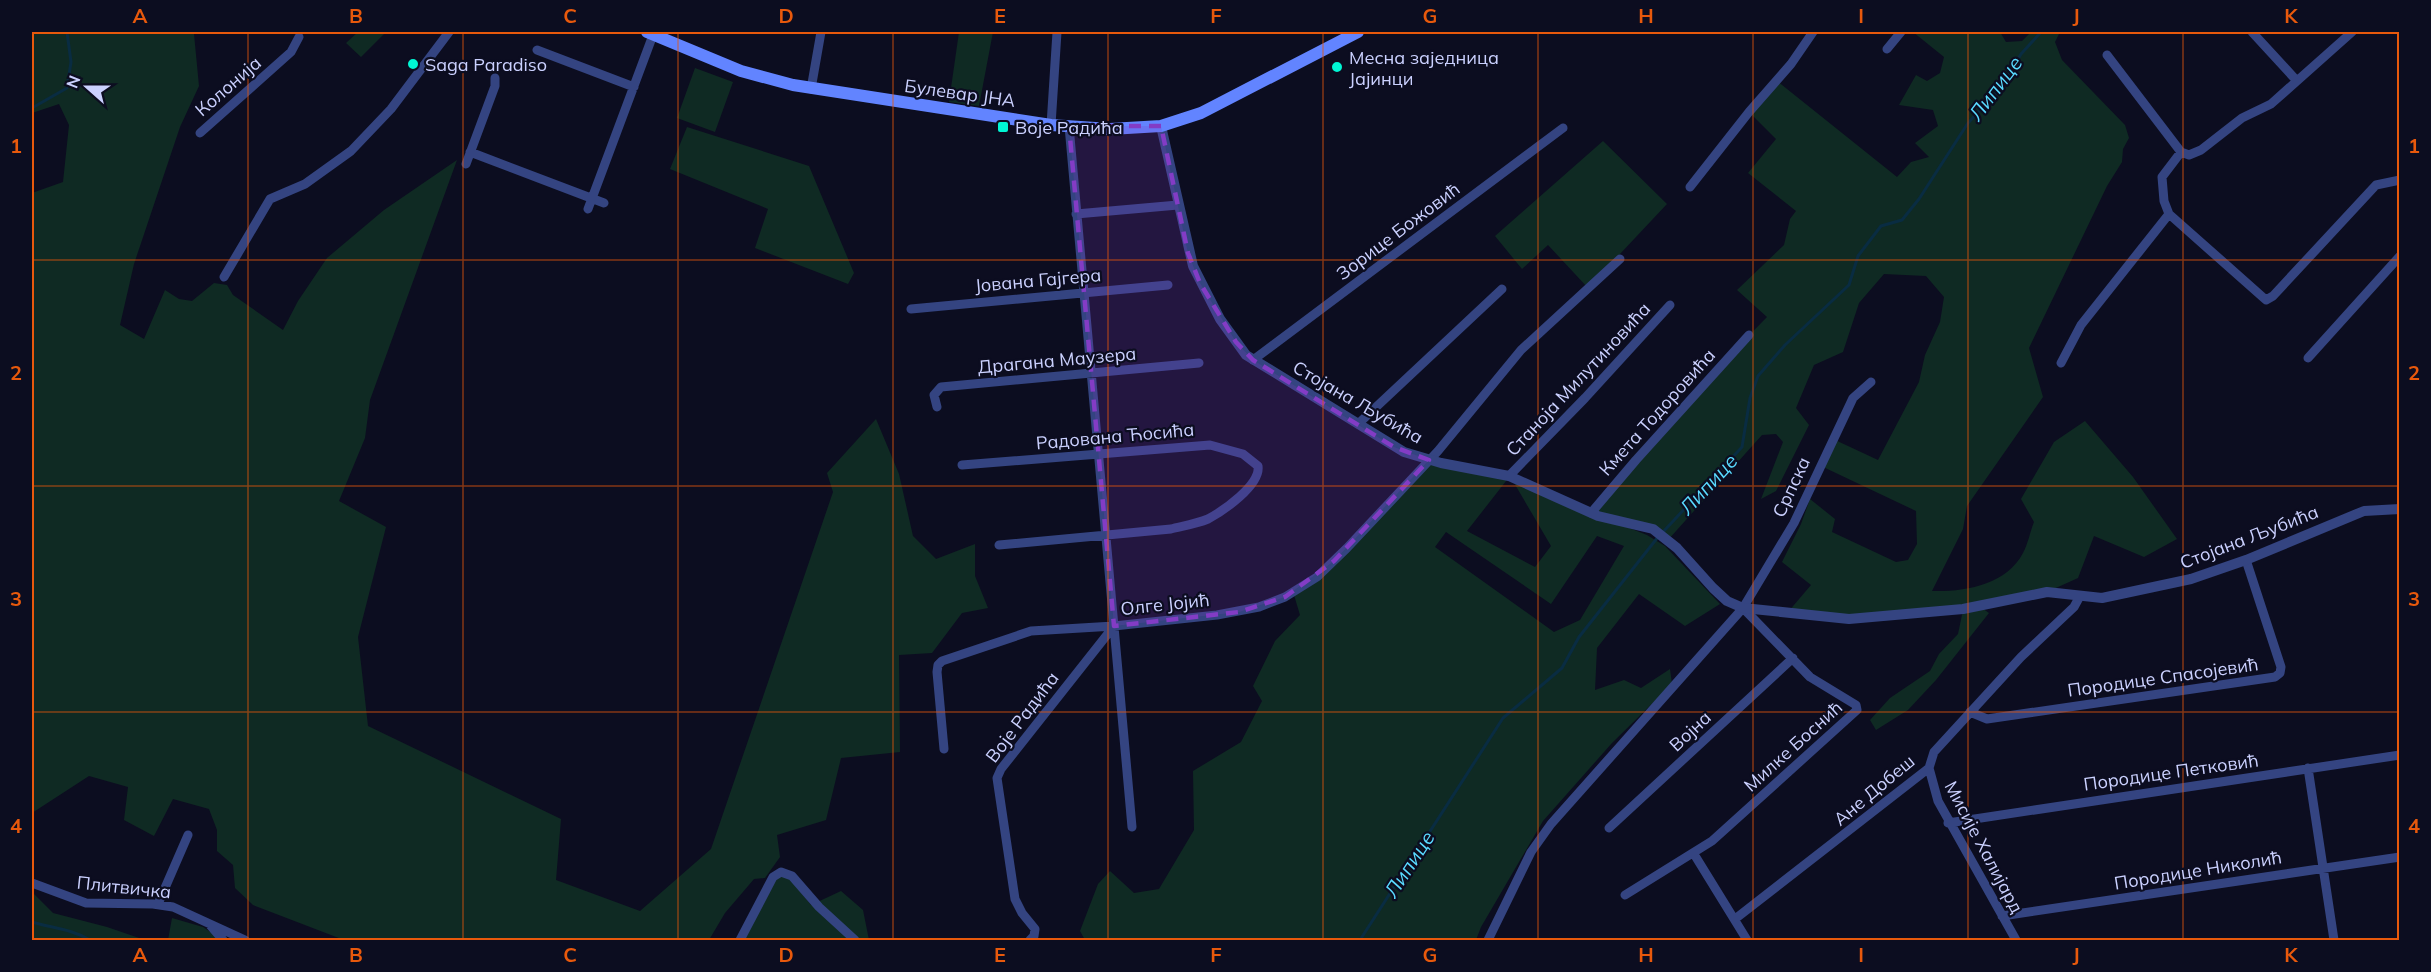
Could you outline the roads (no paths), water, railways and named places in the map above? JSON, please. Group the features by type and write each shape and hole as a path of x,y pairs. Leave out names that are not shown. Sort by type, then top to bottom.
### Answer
{"main road":[{"name":"Булевар ЈНА","path":"650,33 741,71 811,88 1051,125 1110,129 1161,126 1201,113 1335,37 1358,32"}],"street":[{"path":"224,277 270,199 305,184 351,150 391,109 449,32"},
{"path":"811,88 821,32"},
{"path":"1051,125 1057,32"},
{"path":"1690,187 1749,112 1791,64 1813,32"},
{"path":"1887,49 1901,32"},
{"path":"2252,32 2297,81"},
{"path":"2107,55 2181,152 2189,155 2197,152 2233,124 2271,104 2352,32"},
{"name":"Булевар ЈНА","path":"588,209 634,87 650,33"},
{"name":"Колонија","path":"250,84 301,34"},
{"name":"Колонија","path":"200,133 291,52 301,34"},
{"path":"537,50 634,87"},
{"path":"466,164 495,86 495,78"},
{"path":"1069,126 1132,827"},
{"name":"Стојана Љубића","path":"1161,126 1188,253 1200,283 1230,334 1253,360 1404,452 1429,460 1509,476 1592,513 1661,534 1727,601 1743,608 1849,618 1963,609 2047,592 2102,598 2156,588 2246,560 2353,515 2379,508 2400,509"},
{"name":"Зорице Божовић","path":"1253,360 1563,128"},
{"path":"470,152 604,203"},
{"path":"2181,152 2163,177 2164,201 2169,214 2266,300 2273,296 2376,185 2400,180"},
{"path":"1077,214 1178,205"},
{"path":"2061,363 2081,325 2169,214"},
{"path":"2308,358 2400,256"},
{"name":"Олге Јојић","path":"944,749 937,672 938,664 942,661 1031,631 1114,626 1239,612 1285,597 1317,577 1429,460 1521,350 1620,259"},
{"name":"Јована Гајгера","path":"911,309 1168,285"},
{"path":"1358,424 1502,289"},
{"name":"Станоја Милутиновића","path":"1509,476 1586,398 1670,305"},
{"name":"Кмета Тодоровића","path":"1592,513 1749,335"},
{"name":"Драгана Маузера","path":"937,407 934,395 941,387 1199,363"},
{"name":"Српска","path":"1488,940 1531,852 1551,824 1743,608 1794,523 1853,398 1871,382"},
{"name":"Радована Ћосића","path":"962,465 1219,446 1251,459 1258,466 1258,474 1239,496 1206,519 1171,529 1107,535"},
{"path":"999,545 1107,535"},
{"name":"Породице Спасојевић","path":"1970,712 1987,719 2275,677 2280,673 2281,667 2246,560"},
{"name":"Ане Добеш","path":"1735,919 1929,768 1934,752 2020,657 2074,607 2080,597"},
{"name":"Милке Боснић","path":"1625,895 1694,854 1857,710 1856,705 1810,677 1743,608"},
{"name":"Воје Радића","path":"1030,940 1034,936 1035,929 1022,913 1015,898 997,778 1114,626"},
{"name":"Војна","path":"1610,828 1793,658"},
{"name":"Породице Петковић","path":"1948,822 2400,754"},
{"name":"Мисије Халијард","path":"1929,768 1933,789 1948,822 2016,940"},
{"path":"2308,768 2334,940"},
{"path":"158,904 188,835"},
{"path":"1694,854 1747,940"},
{"name":"Породице Николић","path":"2002,916 2400,857"},
{"path":"740,940 774,876 781,872 792,876 827,915 855,940"},
{"name":"Плитвичка","path":"32,883 86,903 158,904 183,910 245,940"},
{"path":"206,921 223,940"}],"waterway":[{"path":"32,108 67,88 71,62 67,32"},
{"name":"Липице","path":"1663,532 1742,447 1750,398 1758,376 1785,345 1849,285 1858,256 1881,226 1902,220 1919,199 1968,123 2000,89 2021,54 2041,32"},
{"name":"Липице","path":"1360,940 1503,718 1562,668 1579,637 1658,537"},
{"path":"32,922 69,931 90,940"}],"place":[{"name":"Saga Paradiso","path":"413,64"},
{"name":"Месна заједница Јајинци","path":"1337,67"},
{"name":"Воје Радића","path":"1003,127"}]}
